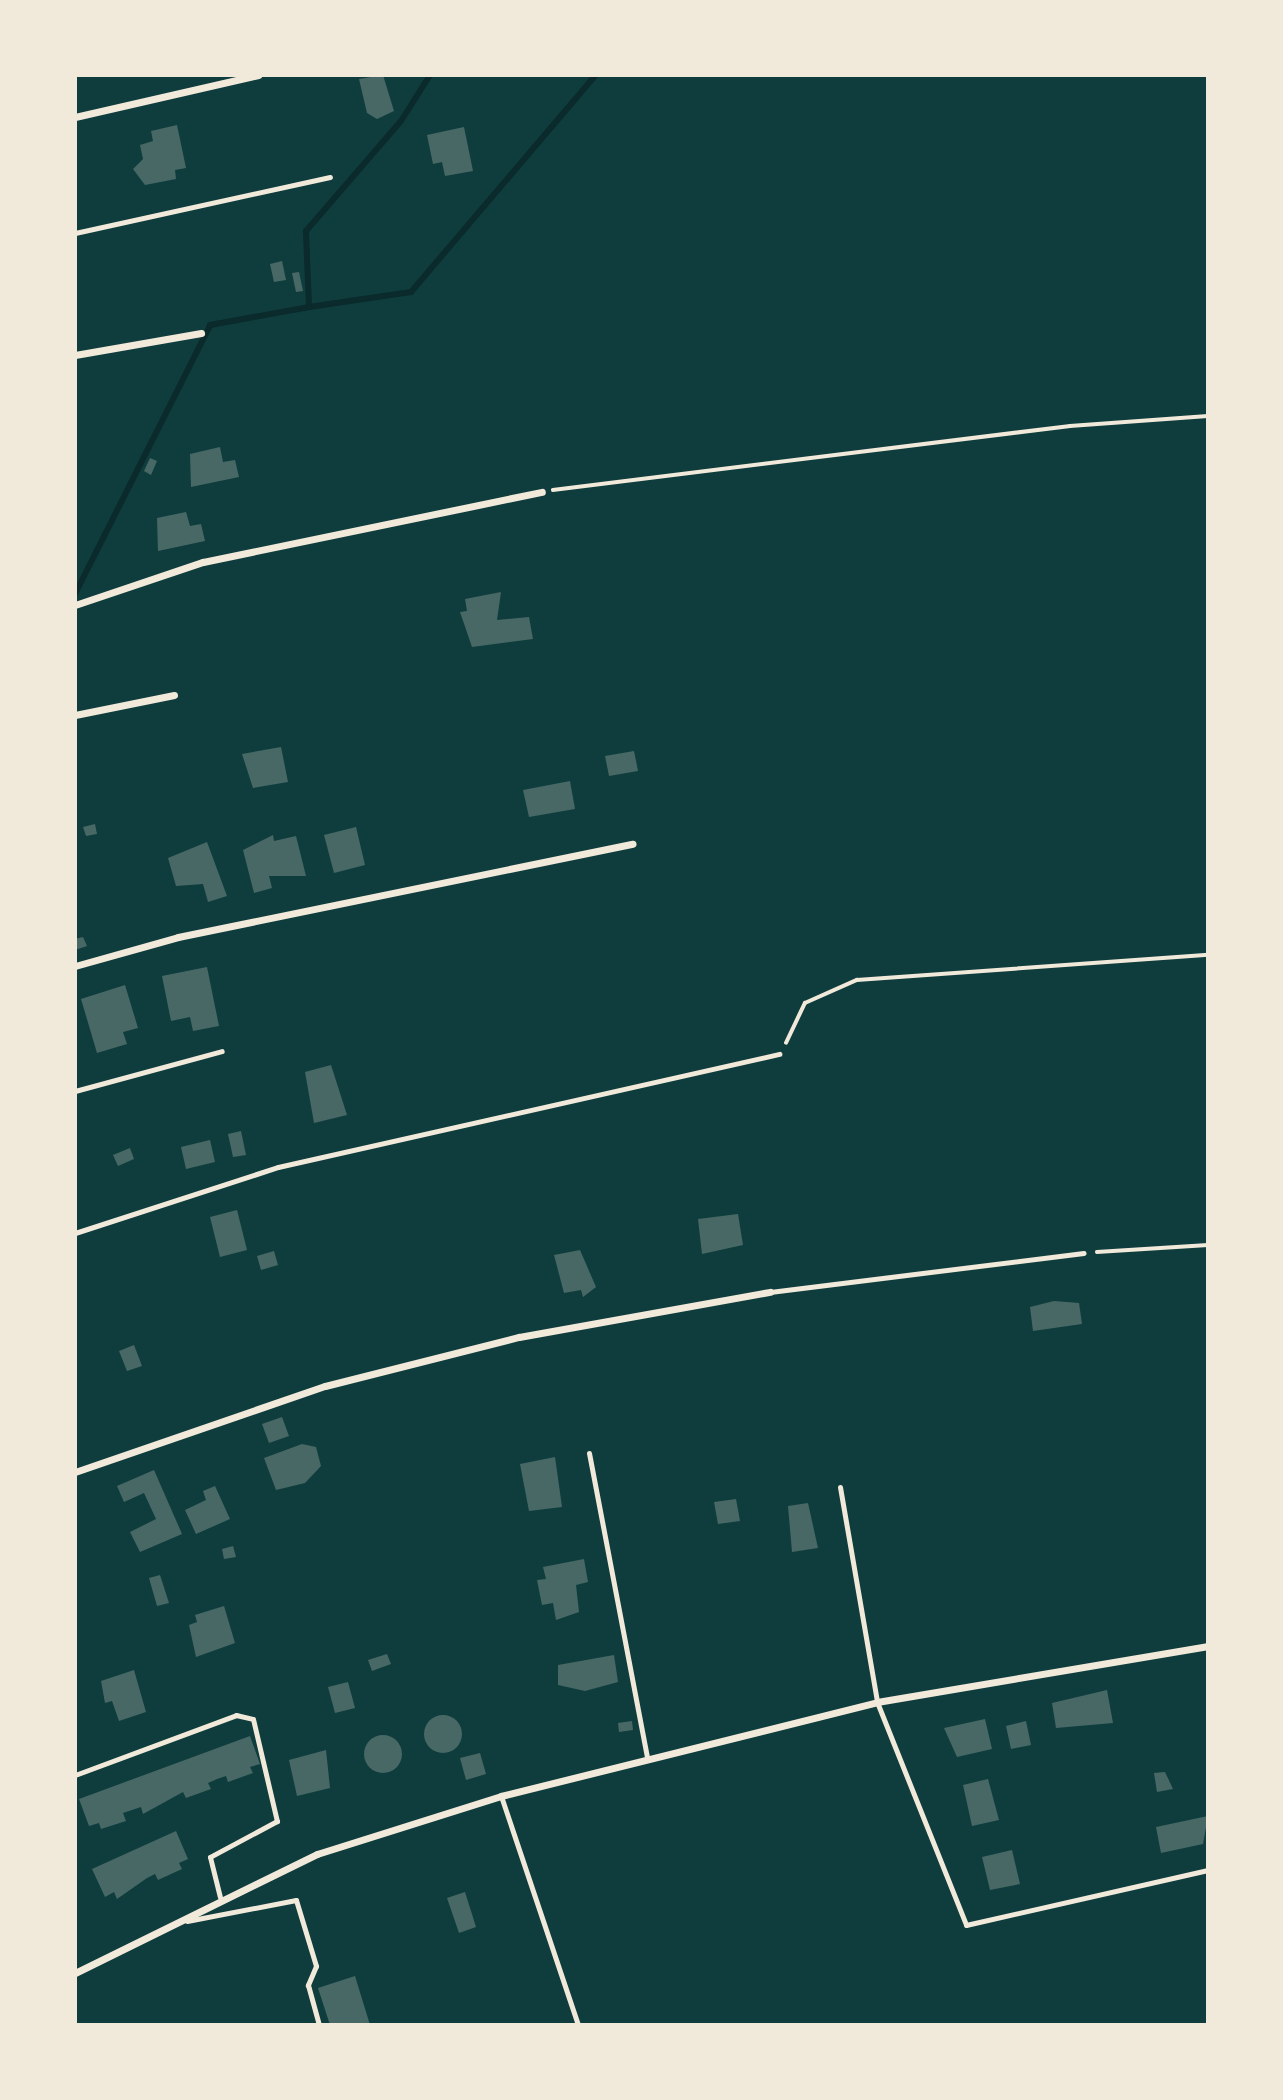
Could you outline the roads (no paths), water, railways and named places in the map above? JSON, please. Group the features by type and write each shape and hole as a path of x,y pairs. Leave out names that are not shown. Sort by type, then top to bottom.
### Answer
{"street":[{"path":"75,117 258,75"},
{"path":"75,355 201,333"},
{"path":"75,605 227,556 542,492"},
{"path":"75,715 174,695"},
{"path":"75,966 178,937 633,844"},
{"path":"75,1472 325,1386 519,1337 770,1292"},
{"path":"75,1973 220,1897 317,1854 501,1796 646,1757 877,1702 1208,1646"}],"lane":[{"path":"75,233 330,177"},
{"path":"75,1091 222,1051"},
{"path":"75,1233 278,1167 756,1064 779,1054"},
{"path":"770,1292 1084,1253"},
{"path":"589,1453 646,1757"},
{"path":"839,1487 877,1702 966,1925 1208,1870"},
{"path":"75,1775 236,1715 253,1719 277,1821 209,1857 220,1897"},
{"path":"501,1796 578,2025"},
{"path":"160,1928 296,1900 316,1966 307,1985 319,2025"}],"waterway":[{"path":"75,594 210,325 309,307 306,231 401,121 430,75"},
{"path":"309,307 411,292 596,75"}]}
